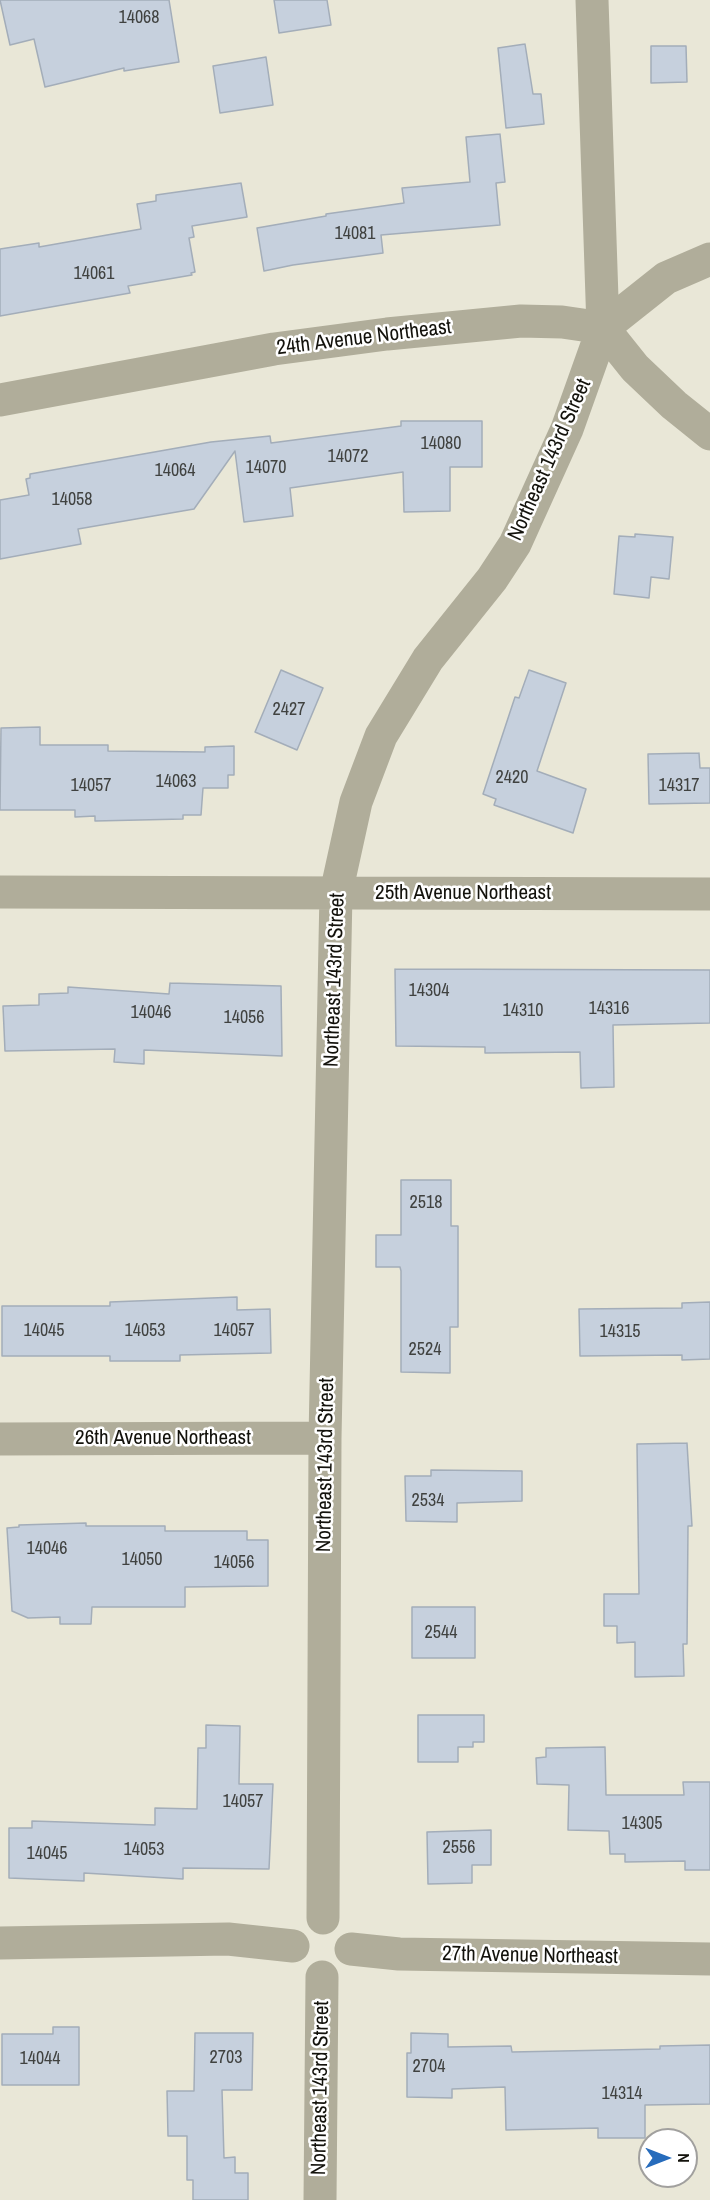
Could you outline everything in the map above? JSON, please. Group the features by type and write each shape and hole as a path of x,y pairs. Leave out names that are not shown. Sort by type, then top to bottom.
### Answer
{"street":[{"name":"Northeast 143rd Street","path":"323,1918 325,1438 336,893 356,802 381,736 428,659 492,579 515,544 555,458 603,328 592,0"},
{"path":"710,259 666,278 603,328 635,368 674,405 710,434"},
{"name":"24th Avenue Northeast","path":"0,400 274,349 387,334 521,321 562,322 603,328"},
{"name":"25th Avenue Northeast","path":"0,892 710,894"},
{"name":"26th Avenue Northeast","path":"0,1439 325,1438"},
{"path":"323,1918 336,1922 344,1928 349,1936 351,1949 346,1964 340,1971 322,1977 304,1971 294,1955 292,1946 300,1928 308,1922 323,1918"},
{"path":"0,1943 228,1939 292,1946"},
{"name":"27th Avenue Northeast","path":"351,1949 399,1954 710,1959"},
{"name":"Northeast 143rd Street","path":"320,2200 322,1977"}],"building":[{"path":"0,0 169,0 179,62 124,71 124,68 45,87 34,39 10,45"},
{"path":"274,0 327,0 331,25 279,33"},
{"path":"525,44 533,94 541,94 544,124 506,128 498,48"},
{"path":"651,46 686,46 687,82 651,83"},
{"path":"266,57 273,105 220,113 213,66"},
{"path":"500,134 505,182 496,183 500,225 381,235 383,253 264,271 257,228 326,216 326,214 404,203 402,188 470,182 466,137"},
{"path":"241,183 247,217 192,226 194,237 189,238 195,272 191,273 192,275 128,286 130,293 0,316 0,249 39,243 39,247 141,229 137,204 156,201 156,195"},
{"path":"401,421 482,421 482,467 450,467 450,511 404,512 403,472 290,488 293,516 244,522 235,451 194,509 78,529 81,544 0,559 0,500 29,495 26,479 30,478 30,474 211,442 270,436 271,443 401,426"},
{"path":"635,534 673,537 669,579 651,577 649,598 614,594 619,536 635,537"},
{"path":"281,670 323,688 297,750 255,732"},
{"path":"529,670 566,683 537,771 586,789 573,833 494,805 496,799 483,794 515,697 519,698"},
{"path":"40,727 40,745 108,745 108,751 205,752 205,747 234,746 234,775 228,775 228,788 203,788 201,815 183,815 183,819 95,821 95,816 75,817 75,810 0,810 1,728"},
{"path":"699,753 700,768 710,768 710,803 649,804 648,754"},
{"path":"395,969 710,970 710,1023 613,1025 614,1087 581,1088 580,1052 485,1053 485,1047 396,1046"},
{"path":"170,983 281,986 282,1056 144,1050 144,1064 114,1062 115,1049 5,1051 3,1006 39,1005 39,994 68,993 68,987 169,994"},
{"path":"401,1180 451,1180 451,1226 458,1226 458,1327 450,1327 450,1373 401,1372 401,1271 400,1267 376,1267 376,1235 401,1235"},
{"path":"237,1297 237,1310 270,1309 271,1353 180,1355 180,1361 110,1361 110,1356 2,1356 2,1306 110,1306 110,1302"},
{"path":"710,1302 710,1359 682,1360 682,1355 580,1356 579,1309 682,1308 682,1303"},
{"path":"687,1443 692,1526 688,1526 687,1644 683,1644 684,1676 635,1677 635,1642 617,1643 617,1626 604,1626 604,1594 639,1594 637,1444"},
{"path":"431,1470 522,1471 522,1501 457,1503 457,1522 406,1521 405,1476 431,1476"},
{"path":"86,1523 86,1526 165,1526 165,1531 247,1531 247,1540 268,1540 268,1586 185,1587 185,1607 92,1607 91,1624 60,1624 60,1617 28,1618 12,1611 7,1528 19,1527 19,1525"},
{"path":"412,1607 475,1607 475,1658 412,1658"},
{"path":"418,1715 484,1715 484,1742 473,1742 473,1747 458,1747 458,1762 418,1762"},
{"path":"206,1725 240,1726 239,1784 273,1784 269,1869 183,1868 183,1879 84,1873 84,1881 9,1878 9,1828 32,1828 32,1821 155,1825 155,1808 197,1809 198,1748 206,1748"},
{"path":"605,1747 606,1795 684,1795 683,1782 710,1782 710,1870 685,1870 685,1861 625,1862 625,1854 610,1854 609,1831 568,1830 569,1785 537,1784 536,1758 546,1757 546,1748"},
{"path":"491,1830 491,1865 472,1865 472,1883 428,1884 427,1832"},
{"path":"53,2027 79,2027 79,2085 2,2085 2,2034 53,2034"},
{"path":"195,2033 253,2033 252,2090 222,2090 224,2158 235,2157 235,2173 248,2173 248,2200 193,2200 193,2180 187,2180 187,2136 168,2136 167,2091 194,2091"},
{"path":"411,2033 448,2034 448,2047 511,2046 512,2052 660,2049 660,2046 710,2045 710,2104 645,2105 645,2128 638,2128 638,2138 598,2138 598,2128 506,2130 505,2087 452,2089 452,2098 407,2097 407,2053 411,2053"}]}
